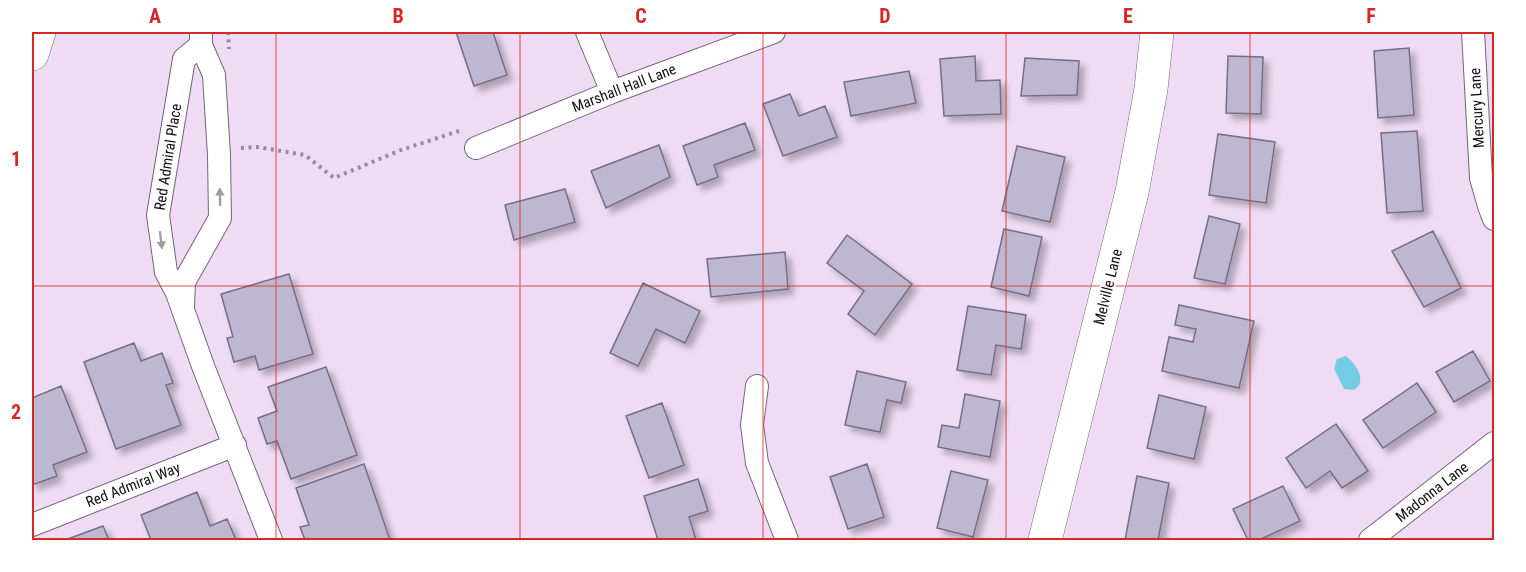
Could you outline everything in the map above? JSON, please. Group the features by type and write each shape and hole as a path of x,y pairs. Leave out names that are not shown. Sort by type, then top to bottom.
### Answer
{"street":[{"path":"32,54 39,32"},
{"path":"587,32 612,92"},
{"name":"Marshall Hall Lane","path":"476,148 612,92 774,32"},
{"name":"Melville Lane","path":"1045,540 1132,192 1151,89 1157,32"},
{"name":"Mercury Lane","path":"1473,32 1481,178 1494,219"},
{"name":"Red Admiral Place","path":"201,38 184,59 158,215 166,272 177,293 271,540"},
{"name":"Red Admiral Place","path":"183,309 184,282 220,218 214,75 201,38"},
{"path":"757,386 753,425 758,462 787,540"},
{"name":"Madonna Lane","path":"1370,540 1494,443"},
{"name":"Red Admiral Way","path":"32,525 235,445"}],"path":[{"path":"234,149 257,147 305,155 334,178 401,150 465,129 476,148"}],"water":[{"path":"1346,356 1357,368 1360,377 1360,382 1354,390 1344,389 1334,369 1337,359"}],"building":[{"path":"456,32 493,32 507,75 474,86"},
{"path":"1409,48 1414,115 1378,118 1374,51"},
{"path":"975,56 976,81 1000,80 1001,114 944,116 940,59"},
{"path":"1228,56 1263,57 1261,114 1226,113"},
{"path":"1025,58 1079,61 1077,95 1021,96"},
{"path":"909,71 916,103 851,116 844,82"},
{"path":"790,94 799,116 825,106 837,137 783,156 763,104"},
{"path":"745,123 755,150 714,165 718,177 697,185 683,146"},
{"path":"1417,131 1423,211 1387,213 1381,133"},
{"path":"1218,134 1275,142 1266,203 1209,195"},
{"path":"659,145 670,177 606,208 591,171"},
{"path":"1017,146 1065,157 1050,222 1002,211"},
{"path":"565,189 575,222 514,240 505,205"},
{"path":"1209,216 1240,224 1225,284 1194,278"},
{"path":"1004,229 1042,237 1029,296 991,287"},
{"path":"1433,231 1461,288 1424,307 1392,251"},
{"path":"847,235 912,284 875,335 848,314 864,291 827,263"},
{"path":"785,252 788,289 711,297 707,259"},
{"path":"289,274 313,354 259,370 255,356 234,362 227,338 233,337 221,294"},
{"path":"643,283 700,311 685,343 656,329 638,366 610,353"},
{"path":"1179,305 1254,321 1239,388 1162,371 1169,337 1193,342 1196,329 1175,325"},
{"path":"968,306 1026,315 1021,349 996,345 991,375 957,370"},
{"path":"134,343 141,361 162,353 173,383 166,385 181,425 116,449 84,362"},
{"path":"1473,351 1490,381 1454,402 1436,372"},
{"path":"326,367 357,455 291,479 277,441 267,444 258,418 277,411 268,387"},
{"path":"857,371 906,382 901,403 887,400 880,432 845,425"},
{"path":"1417,383 1436,412 1383,448 1363,420"},
{"path":"61,386 87,452 53,465 57,476 32,485 32,398"},
{"path":"965,394 1000,401 990,457 938,447 942,425 959,428"},
{"path":"1159,395 1206,407 1194,459 1147,448"},
{"path":"662,403 684,465 649,478 626,416"},
{"path":"1336,424 1368,471 1342,488 1330,471 1306,488 1286,458"},
{"path":"364,464 390,540 305,540 300,527 309,525 296,488"},
{"path":"867,464 884,517 848,529 830,477"},
{"path":"951,471 988,480 973,537 937,528"},
{"path":"1137,476 1169,483 1158,540 1125,540"},
{"path":"698,479 708,511 689,517 696,540 658,540 644,496"},
{"path":"1283,486 1300,521 1259,540 1248,540 1233,509"},
{"path":"197,492 210,526 227,519 236,540 151,540 141,515"},
{"path":"103,526 109,540 65,540"}]}
